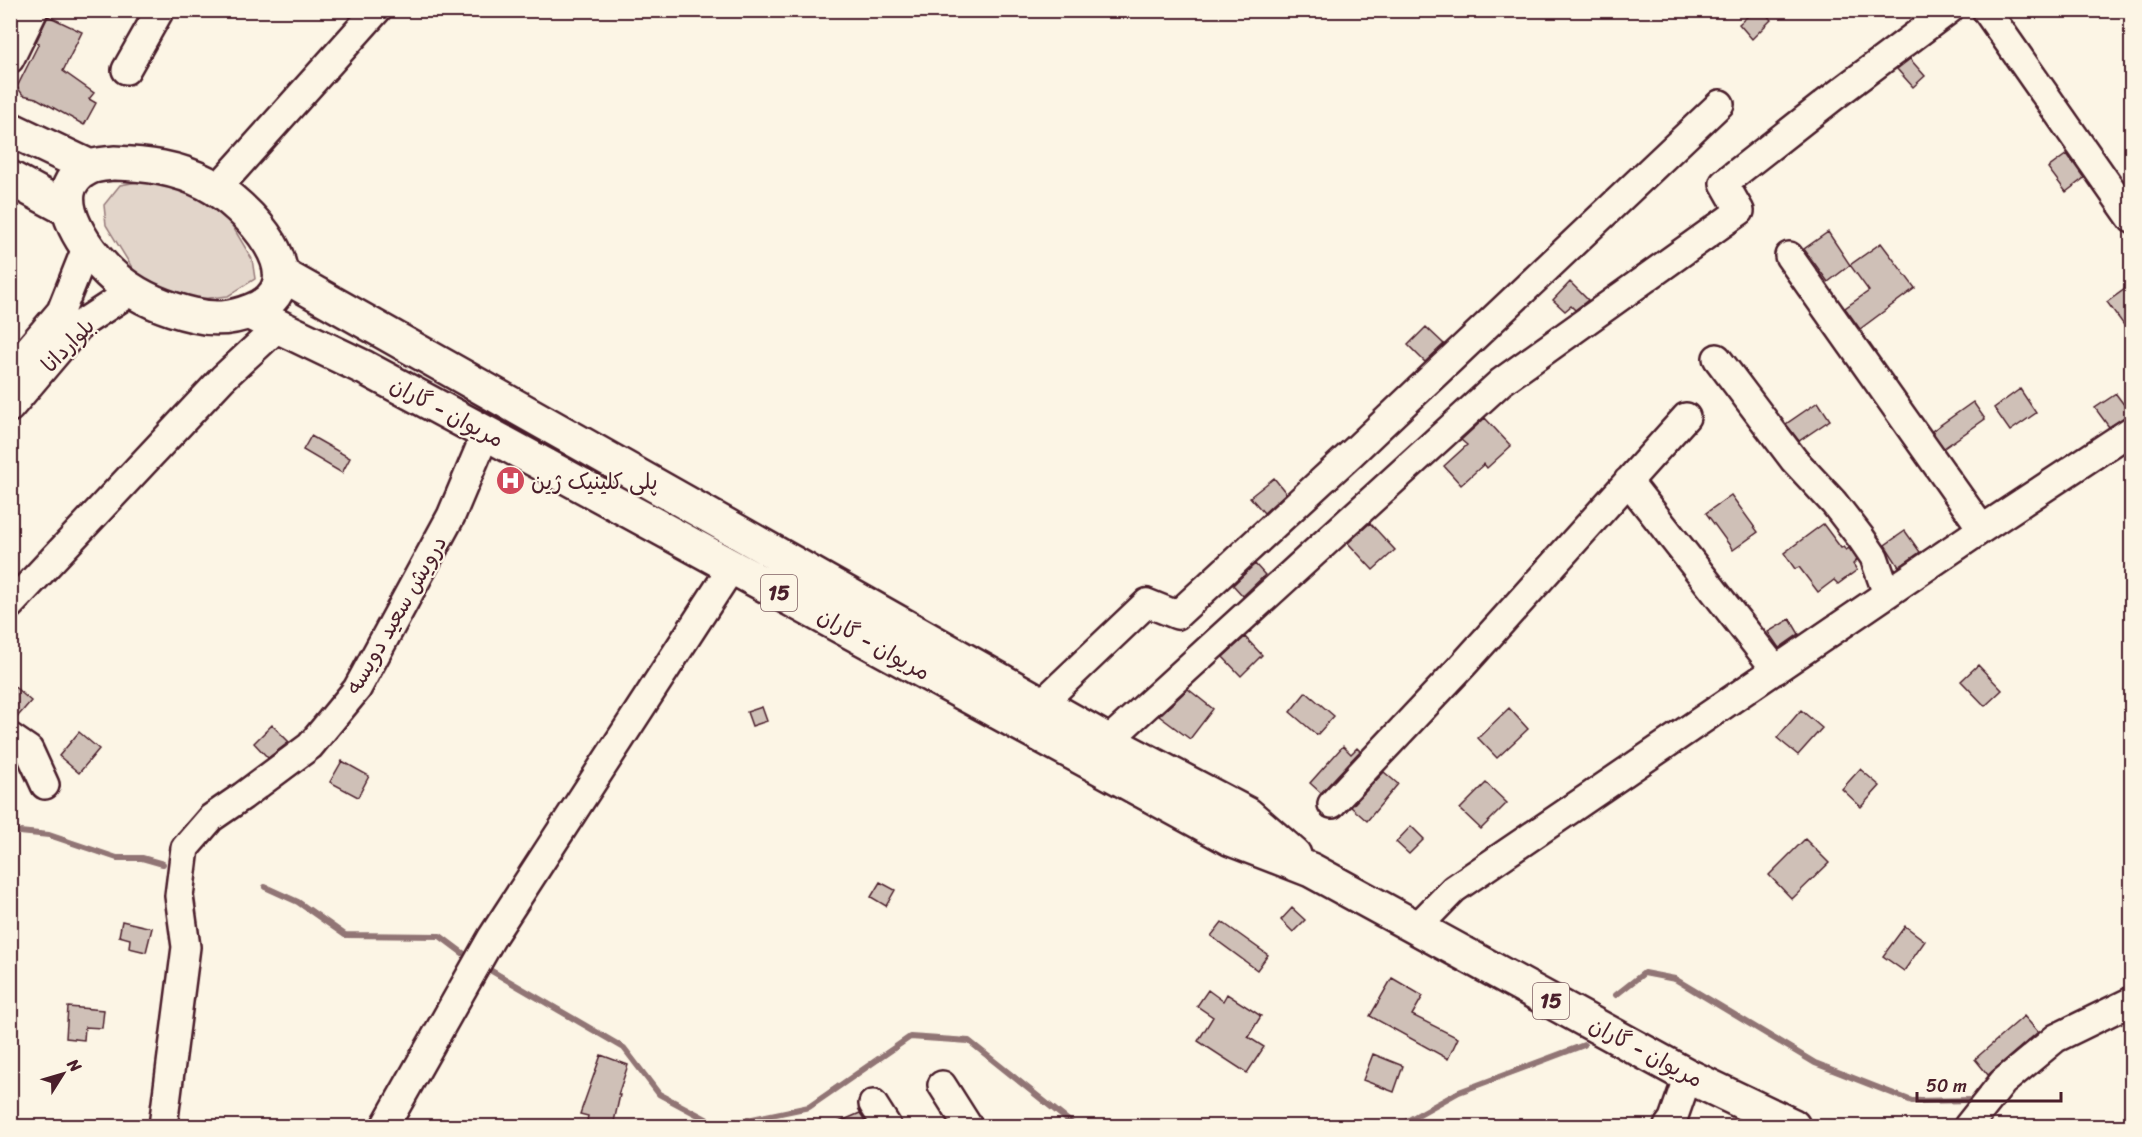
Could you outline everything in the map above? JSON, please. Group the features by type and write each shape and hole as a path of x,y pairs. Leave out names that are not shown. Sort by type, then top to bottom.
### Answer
{"main road":[{"path":"10,129 90,167"},
{"path":"114,162 170,168 207,183 216,190 235,203 258,226 276,256 281,274 274,296 261,307 234,318 208,319 176,311 146,299 119,281 102,266 87,246 69,210 67,197 70,184 80,173 90,167 114,162"},
{"path":"10,178 69,210"},
{"name":"مریوان - گاران","path":"281,274 1041,704 1247,814 1311,870"},
{"name":"مریوان - گاران","path":"248,312 399,386 1231,839 1311,870 1689,1076 1793,1126"},
{"path":"399,386 395,375 396,364 403,354 412,348"}],"street":[{"path":"10,60 34,10"},
{"path":"126,70 160,10"},
{"path":"216,190 378,10"},
{"path":"1986,10 2132,219"},
{"path":"1108,741 1501,382 1740,211 1724,183 1939,13"},
{"path":"1041,704 1147,603 1177,615 1368,438 1720,104"},
{"name":"بلواردانا","path":"10,371 62,311 87,246"},
{"path":"1789,256 1982,529"},
{"name":"بلواردانا","path":"10,408 81,324 133,290"},
{"path":"10,605 223,378 278,327"},
{"path":"1717,358 1794,460 1834,503 1861,538 1874,557 1887,594"},
{"path":"1332,804 1463,665 1686,417"},
{"path":"1416,928 1454,889 1982,529 2132,430"},
{"name":"درویش سعید دویسه","path":"164,1126 186,947 179,896 185,848 211,818 310,746 357,689 451,516 486,433"},
{"path":"1628,482 1776,670"},
{"path":"385,1126 492,938 732,567"},
{"path":"10,736 29,750 45,785"},
{"path":"1968,1126 2003,1082 2056,1038 2132,1001"},
{"path":"1668,1126 1673,1119 1689,1076"},
{"path":"942,1085 968,1126"}],"shaded area":[{"path":"162,178 220,205 252,259 255,279 228,296 182,301 139,279 106,225 104,205 120,185"}],"building":[{"path":"1755,10 1763,10 1771,20 1752,39 1739,24"},
{"path":"48,16 82,32 63,71 94,93 89,99 96,103 84,125 36,98 23,95 17,87 39,43 36,42"},
{"path":"1910,59 1925,76 1913,87 1897,69"},
{"path":"2067,154 2084,178 2066,192 2048,168"},
{"path":"1828,232 1850,265 1828,282 1804,249"},
{"path":"1881,243 1915,288 1860,329 1845,308 1869,291 1850,265"},
{"path":"1570,282 1588,300 1575,310 1571,306 1565,311 1553,300"},
{"path":"2132,284 2132,336 2107,302"},
{"path":"1426,327 1444,344 1425,362 1408,345"},
{"path":"2020,389 2036,413 2010,431 1994,408"},
{"path":"2116,394 2131,414 2109,427 2095,408"},
{"path":"1818,402 1830,420 1799,441 1786,424"},
{"path":"1973,402 1985,419 1944,448 1932,431"},
{"path":"1485,418 1511,446 1487,468 1484,464 1461,485 1444,466 1467,445 1461,440"},
{"path":"311,436 350,458 342,473 303,450"},
{"path":"1274,478 1286,493 1264,513 1250,497"},
{"path":"1731,495 1758,532 1733,550 1706,513"},
{"path":"1370,523 1395,550 1373,570 1348,543"},
{"path":"1823,524 1841,548 1846,550 1849,548 1857,560 1853,564 1857,570 1838,584 1834,580 1818,592 1799,567 1795,569 1784,553"},
{"path":"1905,531 1920,552 1899,567 1885,545"},
{"path":"1255,564 1265,575 1243,596 1233,585"},
{"path":"1790,619 1799,634 1779,648 1768,632"},
{"path":"1245,637 1262,655 1241,676 1223,657"},
{"path":"1978,665 2002,690 1985,706 1961,681"},
{"path":"10,683 31,701 13,722 10,721"},
{"path":"1188,689 1213,709 1190,739 1159,716"},
{"path":"1306,692 1334,716 1317,735 1290,712"},
{"path":"762,707 767,721 752,726 747,712"},
{"path":"1509,708 1528,729 1497,758 1478,738"},
{"path":"1801,710 1822,728 1798,755 1777,738"},
{"path":"272,725 289,742 268,758 254,743"},
{"path":"79,732 99,749 79,773 59,756"},
{"path":"1343,746 1351,754 1357,748 1360,751 1321,793 1310,783"},
{"path":"342,761 369,776 358,797 330,782"},
{"path":"1860,769 1880,786 1861,807 1842,789"},
{"path":"1384,772 1398,784 1367,821 1351,807"},
{"path":"1486,783 1507,803 1481,829 1460,809"},
{"path":"1411,826 1424,839 1409,854 1396,842"},
{"path":"1805,839 1829,863 1792,899 1769,875"},
{"path":"880,882 895,890 886,906 871,897"},
{"path":"1292,908 1305,920 1293,932 1281,920"},
{"path":"122,921 152,928 146,952 129,948 130,939 119,936"},
{"path":"1222,922 1268,955 1257,970 1211,936"},
{"path":"1905,926 1925,941 1904,971 1883,956"},
{"path":"1392,978 1423,996 1412,1015 1458,1038 1448,1059 1370,1016"},
{"path":"1208,990 1223,1001 1227,994 1261,1016 1248,1037 1264,1047 1247,1073 1198,1041 1213,1017 1197,1006"},
{"path":"68,1007 104,1010 102,1028 85,1027 84,1040 66,1038"},
{"path":"2024,1016 2038,1032 1988,1075 1975,1059"},
{"path":"1373,1054 1403,1066 1394,1092 1363,1080"},
{"path":"601,1055 628,1065 618,1095 620,1095 613,1126 586,1126 588,1116 580,1114"},
{"path":"860,1113 869,1126 830,1126"}],"waterway":[{"path":"10,831 49,835 117,858 142,858 163,864"},
{"path":"265,887 298,902 345,935 440,936 472,960"},
{"path":"483,966 624,1048 659,1094 719,1126 809,1107 910,1037 969,1041 1075,1126"},
{"path":"1616,995 1644,973 1675,979 1815,1063 1912,1101 1974,1100"},
{"path":"1398,1126 1459,1092 1584,1045"}],"place":[{"name":"پلی کلینیک ژین","path":"510,481"}]}
